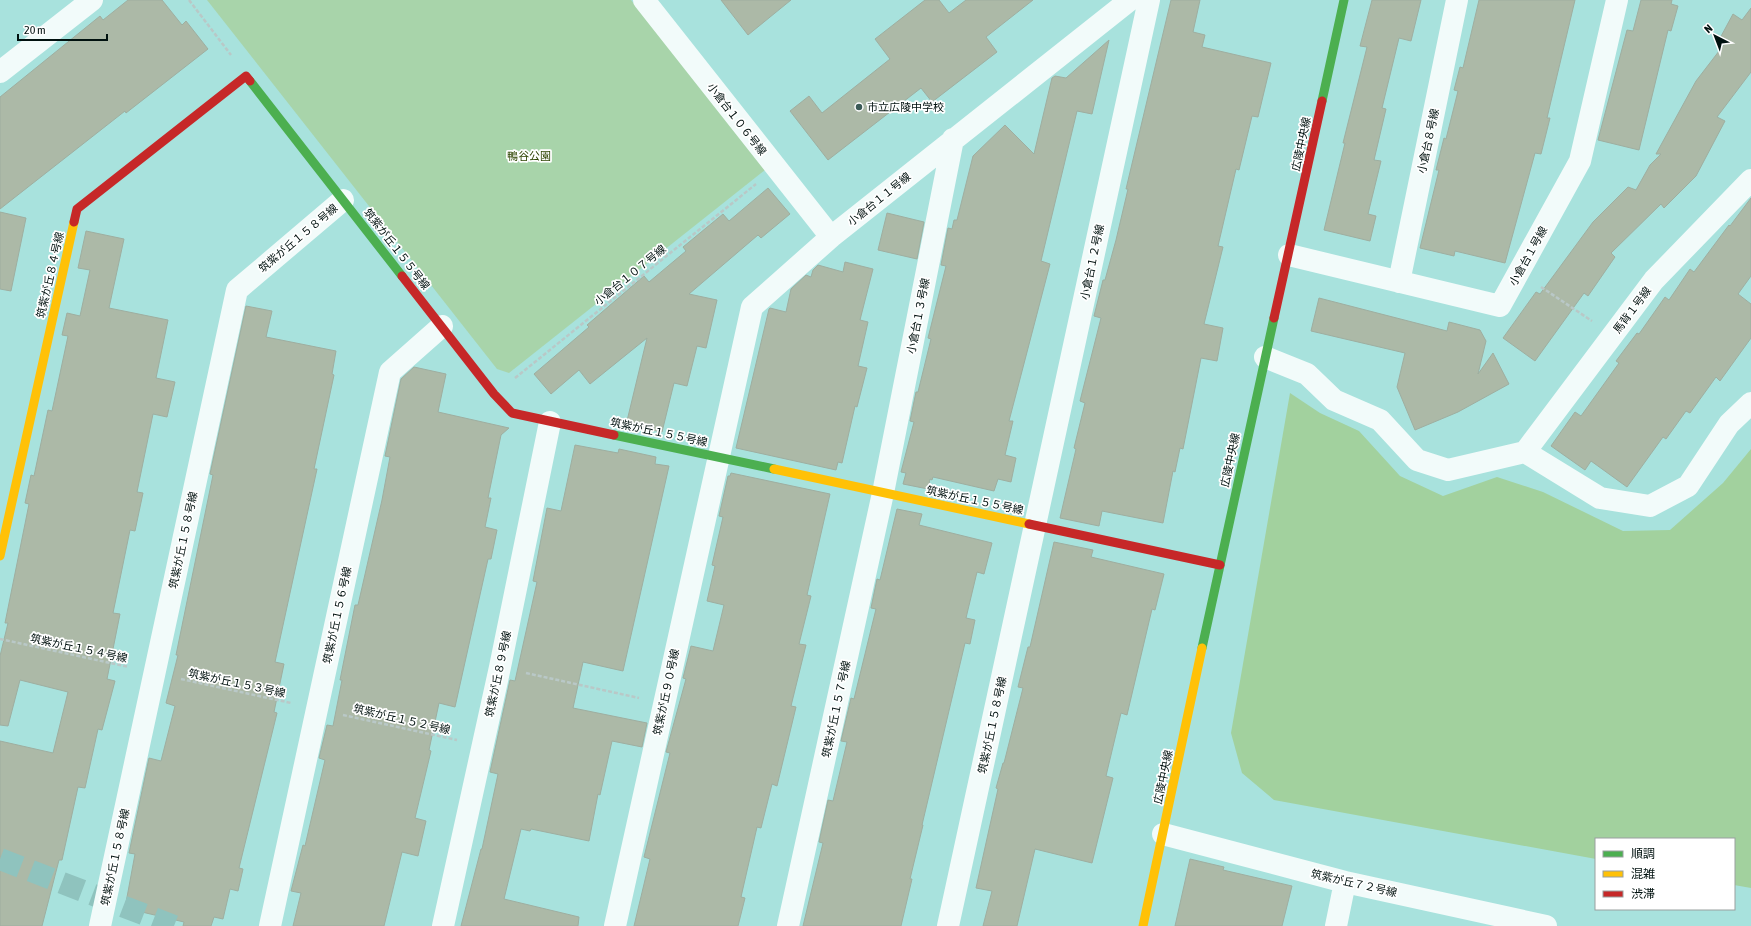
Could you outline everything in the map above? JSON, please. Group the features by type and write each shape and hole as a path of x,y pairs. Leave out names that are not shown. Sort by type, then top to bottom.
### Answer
{"street":[{"path":"0,72 92,0"},
{"name":"小倉台１０６号線","path":"644,0 831,237"},
{"name":"小倉台１１号線","path":"718,457 752,307 831,237 1130,0"},
{"name":"小倉台１２号線","path":"1036,524 1149,0"},
{"name":"小倉台８号線","path":"1399,282 1457,0"},
{"name":"小倉台１号線","path":"1289,255 1500,306 1580,162 1617,0"},
{"name":"広陵中央線","path":"1143,926 1265,357 1289,255 1340,1"},
{"name":"筑紫が丘１５５号線","path":"246,76 494,394 512,413 883,493 1036,524 1220,566"},
{"name":"筑紫が丘８４号線","path":"0,556 77,210 246,76"},
{"name":"小倉台１３号線","path":"883,493 953,139"},
{"name":"馬背１号線","path":"1526,452 1654,280 1751,180"},
{"name":"筑紫が丘１５８号線","path":"100,926 237,290 343,200"},
{"name":"筑紫が丘１５６号線","path":"270,926 390,372 442,326"},
{"path":"1265,357 1307,374 1334,400 1380,420 1416,460 1448,470 1526,452 1600,498 1650,506 1688,486 1729,424 1751,403"},
{"name":"筑紫が丘８９号線","path":"443,926 500,667 550,422"},
{"name":"筑紫が丘９０号線","path":"615,926 718,457"},
{"name":"筑紫が丘１５７号線","path":"788,926 883,493"},
{"name":"筑紫が丘１５８号線","path":"948,926 1036,524"},
{"name":"筑紫が丘７２号線","path":"1163,834 1489,920 1546,926"},
{"path":"1336,926 1345,882"}],"path":[{"path":"189,0 246,76"},
{"name":"小倉台１０７号線","path":"494,394 776,168"},
{"path":"1518,273 1613,334"},
{"name":"筑紫が丘１５４号線","path":"0,639 155,673"},
{"path":"500,667 664,703"},
{"name":"筑紫が丘１５３号線","path":"155,673 317,709"},
{"name":"筑紫が丘１５２号線","path":"317,709 483,746"}],"green space":[{"name":"鴨谷公園","path":"207,0 631,0 765,170 509,373 497,369"},
{"path":"1290,393 1320,413 1359,431 1400,476 1443,496 1497,477 1543,492 1623,531 1670,530 1723,483 1751,449 1751,888 1735,885 1735,838 1595,838 1595,859 1274,800 1242,773 1231,733"}],"building":[{"path":"128,0 162,0 182,25 186,21 208,49 126,113 125,111 0,209 0,97 100,16 103,20"},
{"path":"721,0 791,0 748,35"},
{"path":"925,0 939,0 949,13 966,0 1033,0 986,37 997,52 932,102 921,88 828,160 790,111 809,96 822,113 890,59 875,39"},
{"path":"1171,0 1200,0 1193,32 1205,35 1202,47 1271,63 1258,117 1252,116 1239,170 1236,169 1218,246 1223,247 1204,324 1223,328 1217,361 1201,358 1183,449 1180,448 1175,472 1173,471 1163,523 1102,511 1099,526 1060,518 1085,403 1080,401 1101,318 1094,316 1103,280 1105,280 1116,240 1128,189 1126,189"},
{"path":"1372,0 1421,0 1411,41 1399,38 1382,108 1386,109 1374,160 1381,161 1368,214 1376,216 1370,241 1324,230 1345,143 1343,143 1367,47 1360,46"},
{"path":"1479,0 1575,0 1547,118 1550,118 1541,154 1535,153 1505,263 1455,251 1454,256 1420,248 1439,170 1436,170 1444,138 1446,139 1458,91 1454,90 1460,67 1463,68"},
{"path":"1641,0 1672,0 1671,4 1678,6 1671,31 1668,30 1639,150 1598,140 1627,30 1633,31"},
{"path":"1751,8 1751,72 1717,117 1725,121 1696,176 1664,208 1661,204 1611,253 1615,257 1588,296 1584,293 1535,361 1503,338 1536,292 1540,294 1593,222 1628,187 1636,190 1650,165 1661,154 1656,154 1696,81 1726,42 1719,40 1733,14 1742,20"},
{"path":"1109,40 1092,114 1077,111 1041,261 1050,264 1009,421 1013,421 1005,455 1016,458 1011,482 998,479 994,491 933,477 932,480 930,479 928,489 903,484 906,473 901,472 914,422 910,421 916,392 918,392 931,339 928,338 946,266 941,265 948,228 952,229 954,220 957,220 973,156 1005,125 1034,154 1052,78 1055,76 1066,78"},
{"path":"768,188 790,214 761,238 758,235 689,294 717,300 706,348 697,346 687,386 674,383 662,432 626,425 647,338 590,384 579,370 551,394 534,374 589,327 587,325 644,276 649,282 686,251 683,247 723,214 729,221"},
{"path":"1751,198 1751,276 1738,294 1751,304 1751,338 1720,381 1716,377 1690,413 1686,411 1666,439 1663,437 1627,487 1591,461 1585,470 1551,446 1575,412 1581,416 1619,363 1616,361 1637,333 1639,334 1665,297 1669,300 1690,269 1694,272"},
{"path":"0,212 26,218 11,291 0,289"},
{"path":"887,213 924,222 917,259 878,250"},
{"path":"86,231 124,239 109,308 168,320 156,378 175,382 167,417 153,414 137,492 143,493 135,531 130,530 113,613 120,614 107,679 115,681 102,730 98,729 85,788 78,787 62,860 59,860 42,926 0,926 0,741 53,753 68,692 20,680 8,726 0,725 0,656 8,623 5,623 29,504 25,503 31,475 34,476 48,410 52,411 68,336 62,335 67,313 80,316 90,270 78,268"},
{"path":"845,262 873,269 860,320 868,322 858,366 867,368 857,407 855,406 842,463 838,462 836,470 736,448 769,309 786,312 791,289 806,275 811,277 813,270 818,265 843,272"},
{"path":"1319,298 1447,331 1449,322 1480,330 1486,341 1478,374 1493,353 1509,384 1458,412 1415,430 1397,387 1405,353 1311,331"},
{"path":"246,306 272,311 266,337 336,351 332,374 334,375 314,469 317,469 275,662 284,664 274,712 277,713 239,868 243,869 238,891 230,889 223,919 214,917 211,926 183,926 184,922 125,908 135,854 129,853 149,758 161,761 175,706 166,703 178,655 176,655 213,475 210,474"},
{"path":"414,367 446,374 438,412 509,428 501,435 488,498 491,498 485,527 497,530 491,559 488,559 455,707 439,703 429,750 431,751 415,818 426,821 418,856 402,852 384,926 293,926 301,893 291,891 303,845 305,846 325,760 319,758 327,725 333,726 342,680 340,680 355,605 358,605 382,500 390,457 385,456 401,379"},
{"path":"575,445 618,453 619,449 656,457 655,464 669,466 623,671 583,662 573,708 647,723 642,747 612,741 600,795 598,794 589,841 531,829 530,831 521,829 504,899 579,917 578,926 461,926 482,849 498,774 490,772 510,680 515,681 537,582 533,581 547,508 561,511"},
{"path":"731,473 830,494 807,595 811,596 799,644 806,645 791,706 796,707 777,786 772,784 761,828 757,827 741,897 745,898 738,926 634,926 650,859 644,857 670,753 666,752 686,679 683,678 691,646 713,651 724,605 707,601 715,566 712,565 723,517 719,516 728,476 730,476"},
{"path":"897,509 922,514 919,525 992,543 984,574 977,572 966,618 975,620 970,644 965,643 922,825 910,879 912,879 901,926 803,926 823,843 819,842 828,800 833,801 847,742 841,741 851,698 854,699 876,609 871,608 877,579 880,580"},
{"path":"1054,542 1093,550 1091,557 1164,574 1155,610 1152,609 1127,715 1121,713 1106,776 1113,778 1092,863 1035,849 1017,926 983,926 992,891 976,888 998,789 996,788 1004,763 1023,688 1018,687 1028,647 1030,647"},
{"path":"1190,859 1224,867 1223,870 1292,886 1282,926 1175,926"}],"tunnel":[{"path":"0,859 174,926"}],"traffic: fast":[{"path":"1322,101 1344,0"},
{"path":"250,81 402,276"},
{"path":"1202,648 1274,318"},
{"path":"614,435 774,469"}],"traffic: slow":[{"path":"0,556 74,222"},
{"path":"774,469 1029,524"},
{"path":"1143,926 1202,648"}],"traffic: jam":[{"path":"74,222 77,209 246,76 250,81"},
{"path":"1274,318 1322,101"},
{"path":"402,276 494,394 512,413 614,435"},
{"path":"1029,524 1220,565"}],"place":[{"name":"市立広陵中学校","path":"859,107"}]}
